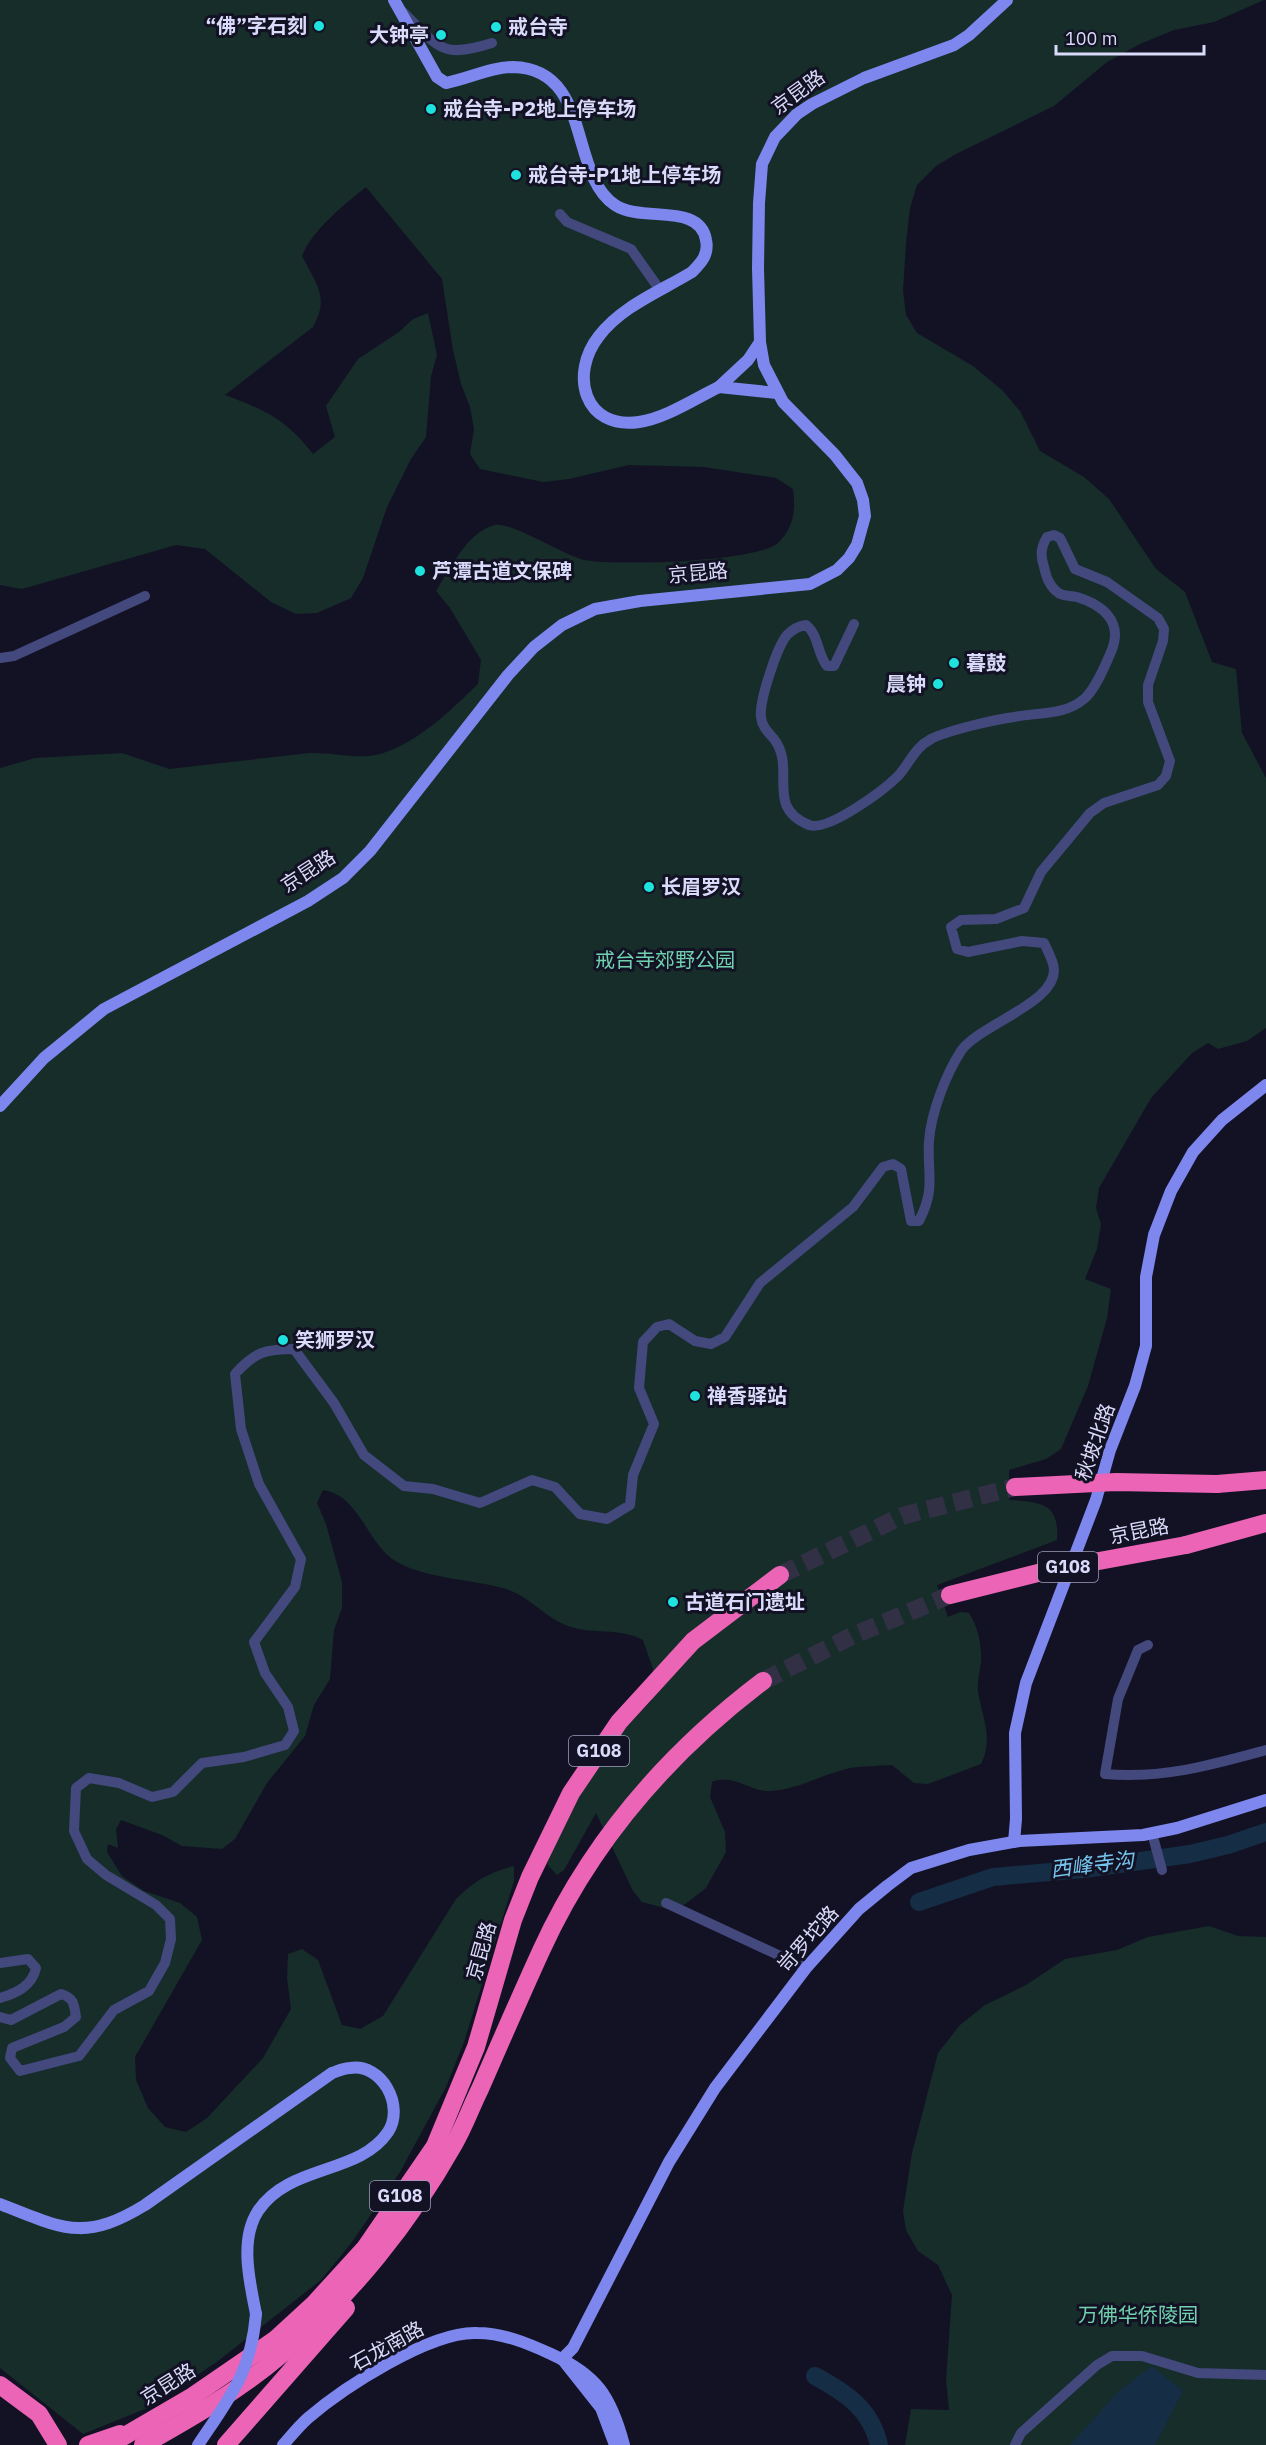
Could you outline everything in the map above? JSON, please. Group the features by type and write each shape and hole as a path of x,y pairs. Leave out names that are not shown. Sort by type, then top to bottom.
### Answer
{"highway":[{"path":"1016,1487 1116,1482 1218,1484 1266,1480"},
{"name":"京昆路","path":"950,1595 1050,1570 1186,1545 1266,1523"},
{"name":"京昆路","path":"109,2445 193,2396 276,2339 313,2305 365,2248 435,2146 476,2047 513,1920 530,1877 571,1793 619,1722 693,1641 780,1575"},
{"name":"京昆路","path":"143,2445 198,2415 282,2354 332,2307 375,2260 419,2201 455,2143 542,1948 582,1874 626,1811 677,1753 763,1681"},
{"path":"226,2445 382,2265 413,2224 419,2201"},
{"path":"0,2385 27,2404 51,2440"},
{"path":"0,2395 22,2410 51,2440"},
{"path":"88,2445 145,2425"}],"main road":[{"name":"京昆路","path":"0,1106 44,1058 104,1009 308,901 343,878 370,851 508,675 534,647 562,625 595,609 615,605 793,587 821,580 837,570 857,545 865,516 864,500 847,469 777,393 764,364 760,342 759,192 762,165 775,137 797,114 843,87 954,45 969,35 1007,0"},
{"path":"397,4 437,77 446,83 512,67 538,74 560,92 570,107 598,185 614,205 638,214 686,217 699,225 706,238 705,256 692,272 620,314 599,336 584,364 583,386 587,398 597,411 620,422 639,422 658,416 719,387 748,360 760,342"},
{"path":"719,387 777,393"},
{"name":"秋坡北路","path":"1014,1842 1015,1733 1026,1683 1096,1500 1110,1450 1136,1386 1146,1346 1146,1277 1154,1235 1171,1191 1193,1152 1222,1120 1266,1085"},
{"name":"岢罗坨路","path":"562,2359 573,2348 692,2124 715,2088 806,1968 859,1909 912,1868 969,1850 1014,1842 1152,1833 1266,1800"},
{"path":"0,2204 61,2228 89,2228 115,2222 146,2205 332,2073 351,2067 367,2070 381,2080 391,2094 394,2112 390,2129 380,2142 366,2151 285,2185 268,2198 256,2213 247,2249 256,2314 253,2345 246,2368 198,2445"},
{"name":"石龙南路","path":"283,2445 307,2419 344,2392 436,2340 476,2332 518,2339 575,2365 597,2384 613,2412 624,2445"},
{"name":"石龙南路","path":"562,2359 601,2408 615,2445"}],"street":[{"path":"397,4 445,50 462,52 492,43"},
{"path":"560,213 567,222 631,249 660,290"},
{"path":"0,2017 11,2020 61,1994 70,1997 74,2002 76,2017 64,2026 12,2048 10,2058 20,2071 79,2056 114,2010 149,1991 165,1963 171,1940 170,1919 156,1905 106,1875 87,1859 74,1831 76,1788 89,1778 119,1783 152,1797 173,1792 201,1763 244,1757 285,1745 294,1731 288,1707 265,1673 254,1642 295,1587 301,1559 259,1484 241,1429 235,1374 248,1359 269,1349 294,1348 334,1402 363,1455 404,1486 433,1488 480,1503 532,1480 555,1486 580,1514 607,1519 630,1505 633,1475 654,1424 639,1388 643,1342 657,1327 669,1324 695,1341 711,1344 725,1337 760,1283 853,1207 883,1167 893,1164 901,1169 911,1221 919,1221 930,1197 929,1141 933,1112 962,1049 986,1029 1034,1001 1051,984 1054,966 1044,943 1022,940 968,952 957,949 951,927 961,920 996,920 1024,908 1033,894 1041,872 1090,813 1104,803 1158,785 1166,776 1170,761 1148,702 1148,684 1163,641 1164,629 1158,618 1148,609 1107,582 1075,569 1060,538 1054,535 1047,537 1041,546 1041,558 1048,580 1055,590 1064,596 1098,604 1110,615 1115,627 1115,640 1111,652 1086,698 1058,712 1012,717 933,738 919,747 895,779 846,814 829,824 810,825 791,814 785,805 784,762 781,749 764,728 761,706 781,645 798,626 806,625 812,629 819,655 827,666 834,666 854,624"},
{"path":"0,658 14,656 145,596"},
{"path":"1148,1646 1138,1650 1118,1699 1105,1774 1140,1777 1186,1770 1266,1750"},
{"path":"1152,1833 1161,1868"},
{"path":"666,1903 806,1968"},
{"path":"0,1963 28,1959 36,1968 33,1980 15,1994 0,1998"},
{"path":"1015,2445 1021,2433 1097,2365 1112,2356 1142,2356 1198,2373 1266,2375"}],"green space":[{"name":"戒台寺郊野公园","path":"0,0 1264,0 1214,22 1174,30 1140,44 1107,62 1054,106 936,166 917,185 910,208 903,291 906,315 917,333 973,366 1002,390 1020,411 1040,451 1084,477 1109,499 1156,569 1185,592 1212,662 1236,669 1242,733 1266,778 1266,1028 1247,1041 1218,1049 1208,1043 1192,1053 1151,1098 1099,1188 1096,1208 1101,1224 1097,1249 1085,1279 1111,1289 1107,1318 1088,1386 1061,1449 1046,1459 1009,1470 1009,1500 1038,1504 1051,1511 1057,1527 1057,1540 937,1585 948,1617 960,1612 969,1613 979,1636 981,1662 978,1691 987,1737 985,1755 981,1764 928,1784 914,1783 892,1765 850,1768 790,1788 770,1791 755,1789 734,1781 712,1782 710,1797 725,1832 726,1852 706,1888 680,1908 668,1909 642,1902 633,1891 596,1813 564,1870 557,1875 547,1864 567,1815 607,1748 651,1701 653,1669 643,1640 615,1632 577,1629 553,1618 509,1590 438,1576 397,1562 378,1544 355,1510 346,1501 336,1494 323,1490 317,1503 326,1524 342,1582 342,1608 334,1630 330,1679 314,1705 305,1736 267,1783 235,1839 222,1849 182,1846 162,1835 121,1820 116,1829 118,1848 108,1844 107,1852 122,1876 144,1891 180,1903 197,1917 202,1940 135,2057 136,2080 148,2108 165,2127 186,2132 207,2118 263,2058 291,2009 287,1978 288,1954 302,1949 318,1960 342,2025 360,2029 383,2016 456,1899 483,1878 514,1866 514,1881 464,2042 446,2087 400,2172 352,2242 321,2280 218,2361 150,2407 83,2434 0,2368 0,768 35,758 122,753 169,769 310,753 354,756 380,754 421,734 478,684 481,660 450,608 436,591 468,543 485,529 495,525 512,528 584,560 624,563 684,561 743,555 778,543 791,525 794,504 793,489 776,478 704,467 629,465 569,479 543,482 480,469 470,454 474,429 453,350 442,279 366,187 321,227 302,256 316,283 321,299 313,327 225,395 274,417 293,432 313,454 335,437 326,406 358,359 399,332 413,319 428,313 437,355 431,376 426,437 411,459 387,507 363,578 351,598 317,613 296,614 271,602 205,549 176,545 22,589 0,585"},
{"name":"万佛华侨陵园","path":"1209,1926 1238,1936 1266,1937 1266,2445 905,2445 911,2409 949,2410 946,2380 952,2295 938,2265 918,2251 906,2230 903,2211 912,2153 938,2053 960,2025 985,2005 1026,1985 1065,1959 1117,1950 1148,1937"}],"water":[{"path":"1152,2366 1183,2391 1155,2445 1070,2445 1119,2391"}],"waterway":[{"name":"西峰寺沟","path":"919,1902 993,1877 1084,1869 1190,1854 1228,1845 1266,1832"},
{"name":"西峰寺沟","path":"815,2376 856,2403 870,2421 879,2445"}],"tunnel":[{"path":"780,1575 902,1516 1015,1487"},
{"path":"763,1681 852,1636 950,1595"}],"place":[{"name":"“佛”字石刻","path":"319,26"},
{"name":"戒台寺","path":"496,27"},
{"name":"大钟亭","path":"441,35"},
{"name":"戒台寺-P2地上停车场","path":"431,109"},
{"name":"戒台寺-P1地上停车场","path":"516,175"},
{"name":"芦潭古道文保碑","path":"420,571"},
{"name":"暮鼓","path":"954,663"},
{"name":"晨钟","path":"938,684"},
{"name":"长眉罗汉","path":"649,887"},
{"name":"笑狮罗汉","path":"283,1340"},
{"name":"禅香驿站","path":"695,1396"},
{"name":"古道石门遗址","path":"673,1602"}]}
